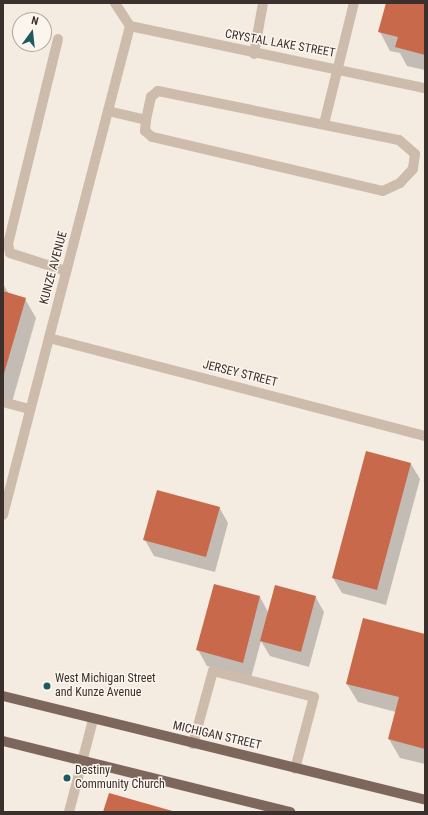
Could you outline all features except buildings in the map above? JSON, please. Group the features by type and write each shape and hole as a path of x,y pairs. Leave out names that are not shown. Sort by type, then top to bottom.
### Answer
{"main road":[{"name":"MICHIGAN STREET","path":"3,696 93,720 425,800"},
{"path":"3,740 269,810 290,812"}],"street":[{"path":"115,3 130,26"},
{"path":"254,54 263,3"},
{"path":"324,124 354,3"},
{"name":"CRYSTAL LAKE STREET","path":"130,26 254,54 338,68 425,88"},
{"name":"KUNZE AVENUE","path":"3,515 7,486 49,338 130,26"},
{"path":"58,39 8,244 10,253 66,271"},
{"path":"158,91 399,140 415,154 413,169 400,183 383,191 152,137 145,131 146,120 151,98 158,91"},
{"path":"108,111 146,120"},
{"name":"JERSEY STREET","path":"49,338 425,436"},
{"path":"3,402 30,409"},
{"path":"193,744 213,672 314,697 295,769"},
{"path":"69,812 93,720"}],"place":[{"name":"West Michigan Street and Kunze Avenue","path":"47,686"},
{"name":"Destiny Community Church","path":"67,778"}]}
